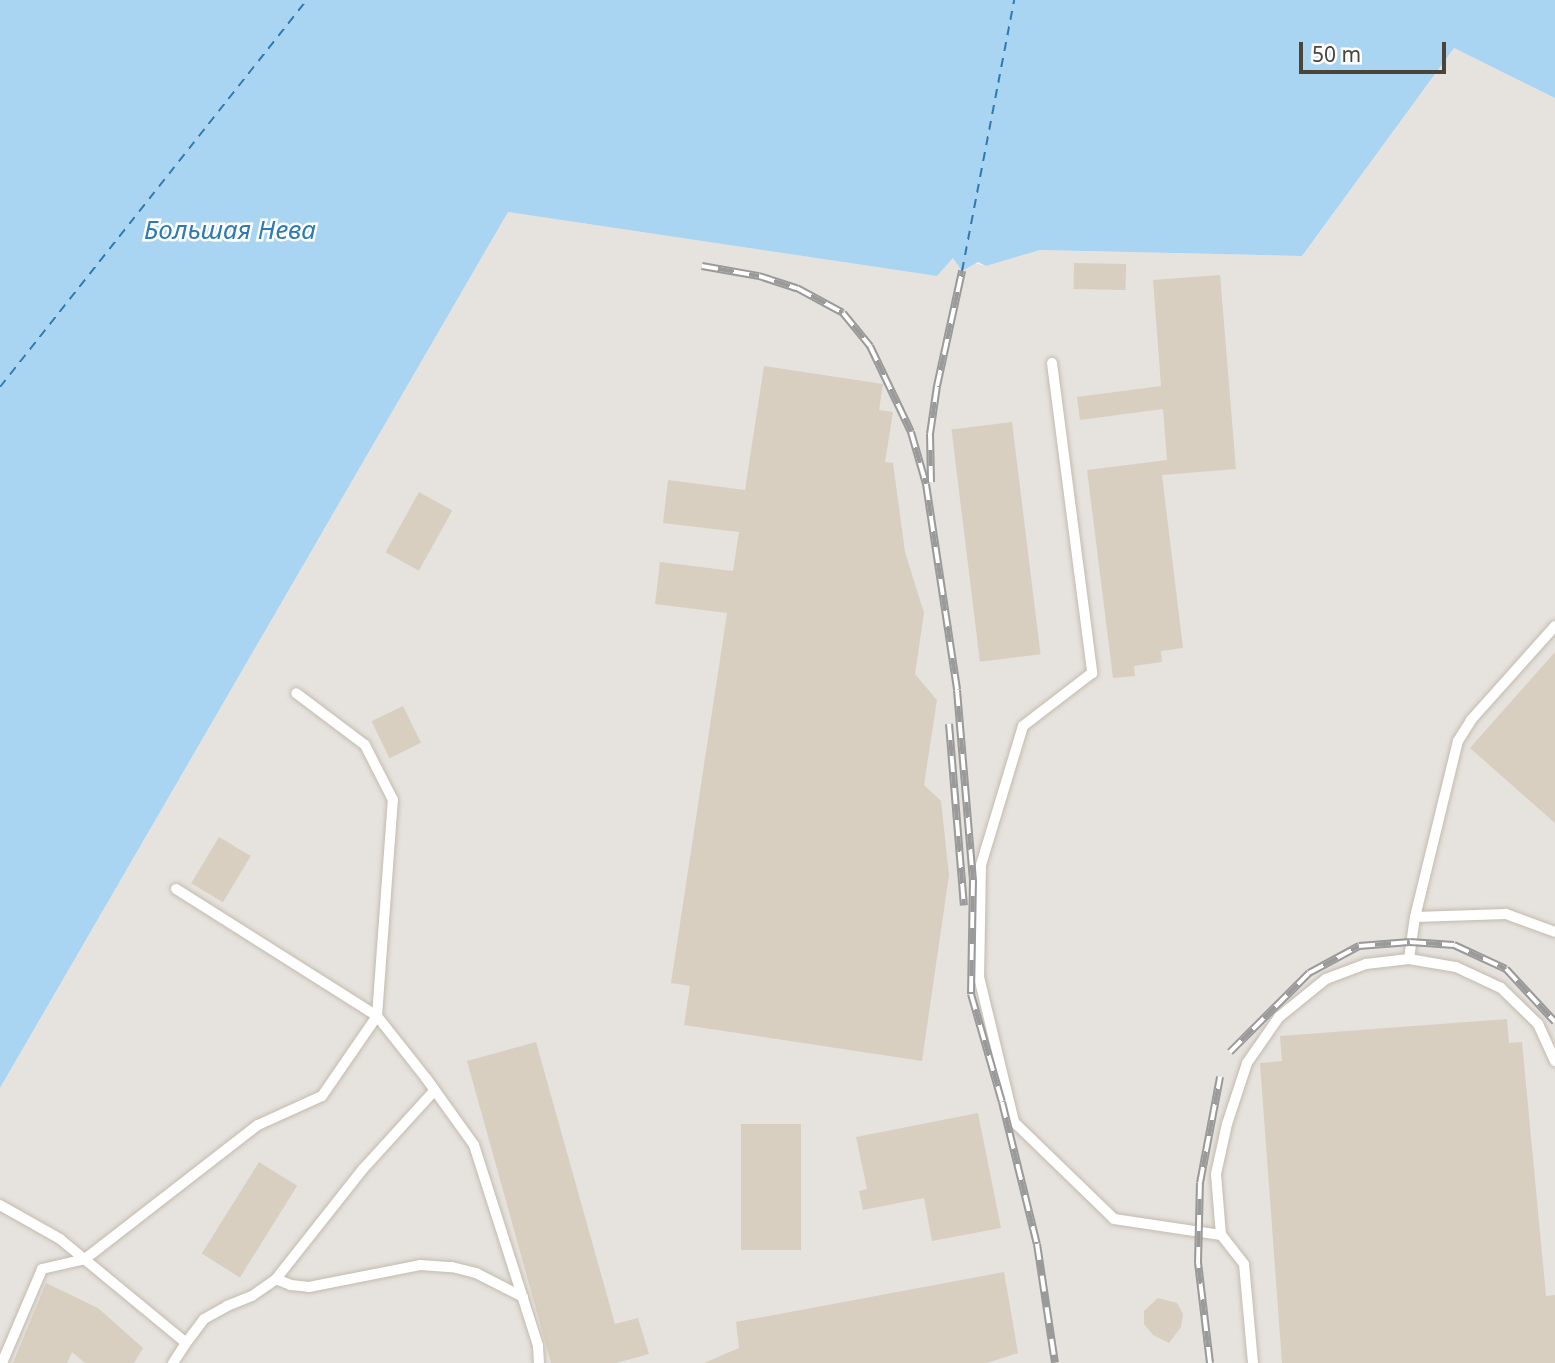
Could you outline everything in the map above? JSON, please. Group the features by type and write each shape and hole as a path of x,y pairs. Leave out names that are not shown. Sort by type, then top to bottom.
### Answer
{"lane":[{"path":"1052,363 1092,673 1023,726 981,864 979,977 1014,1122 1114,1219 1221,1235"},
{"path":"1409,959 1415,917 1458,741 1471,720 1555,626"},
{"path":"2,1363 41,1269 85,1259 258,1125 322,1096 377,1016 393,800 365,745 296,692"},
{"path":"176,889 377,1016 474,1145 538,1346 539,1363"},
{"path":"1415,917 1506,914 1555,932"},
{"path":"1253,1363 1244,1265 1221,1235 1216,1174 1227,1124 1247,1063 1279,1017 1326,979 1366,964 1409,959 1456,967 1501,988 1538,1024 1555,1061"},
{"path":"173,1363 204,1320 227,1306 253,1296 276,1279 363,1169 434,1091"},
{"path":"0,1205 60,1239 186,1343"},
{"path":"276,1279 291,1285 309,1287 420,1265 452,1267 476,1273 523,1297"}],"shaded area":[{"path":"1454,48 1555,98 1555,1363 0,1363 0,1088 508,212 937,276 953,258 986,266 1040,250 1302,256"}],"water":[{"name":"Большая Нева","path":"0,0 1555,0 1555,98 1454,48 1302,256 1040,250 986,266 978,262 962,271 953,258 937,276 508,212 0,1088"}],"building":[{"path":"1074,263 1126,264 1126,290 1074,289"},
{"path":"1220,275 1236,469 1162,475 1183,648 1161,651 1162,662 1134,666 1135,676 1113,678 1087,470 1167,460 1163,409 1080,420 1077,397 1161,386 1153,280"},
{"path":"764,366 883,384 879,410 893,412 885,462 893,463 905,552 924,613 915,674 937,700 924,785 941,801 949,875 922,1061 684,1025 690,986 671,983 727,613 655,604 660,562 733,571 739,532 663,523 668,480 745,490"},
{"path":"1012,422 1041,654 980,662 951,429"},
{"path":"419,492 452,510 419,571 386,552"},
{"path":"1555,652 1555,823 1470,748"},
{"path":"403,706 421,743 390,758 372,721"},
{"path":"219,837 251,856 223,902 191,883"},
{"path":"1507,1019 1509,1043 1522,1042 1546,1296 1555,1295 1555,1363 1282,1363 1260,1063 1282,1061 1280,1036"},
{"path":"536,1042 615,1324 638,1318 649,1354 616,1363 551,1363 467,1061"},
{"path":"978,1113 1001,1228 932,1241 924,1198 863,1210 859,1191 867,1189 856,1137"},
{"path":"741,1124 801,1124 801,1250 741,1250"},
{"path":"259,1162 297,1186 240,1277 202,1254"},
{"path":"1004,1272 1018,1353 987,1363 704,1363 739,1348 736,1322"},
{"path":"46,1283 98,1308 143,1348 134,1363 85,1363 72,1352 67,1363 13,1363"},
{"path":"1158,1298 1177,1303 1183,1314 1181,1327 1169,1343 1153,1335 1144,1324 1144,1311"}],"ferry route":[{"path":"0,387 307,0"},
{"path":"962,271 1014,0"}],"railway":[{"path":"702,266 759,276 797,288 843,313 870,346 911,432 926,484 957,690 973,880 971,994 1002,1102 1037,1244 1055,1363"},
{"path":"931,482 930,434 937,386 962,271"},
{"path":"949,724 964,905"},
{"path":"1230,1052 1309,973 1359,946 1410,942 1454,945 1506,969 1555,1022"},
{"path":"1210,1363 1198,1263 1200,1183 1220,1077"}]}
